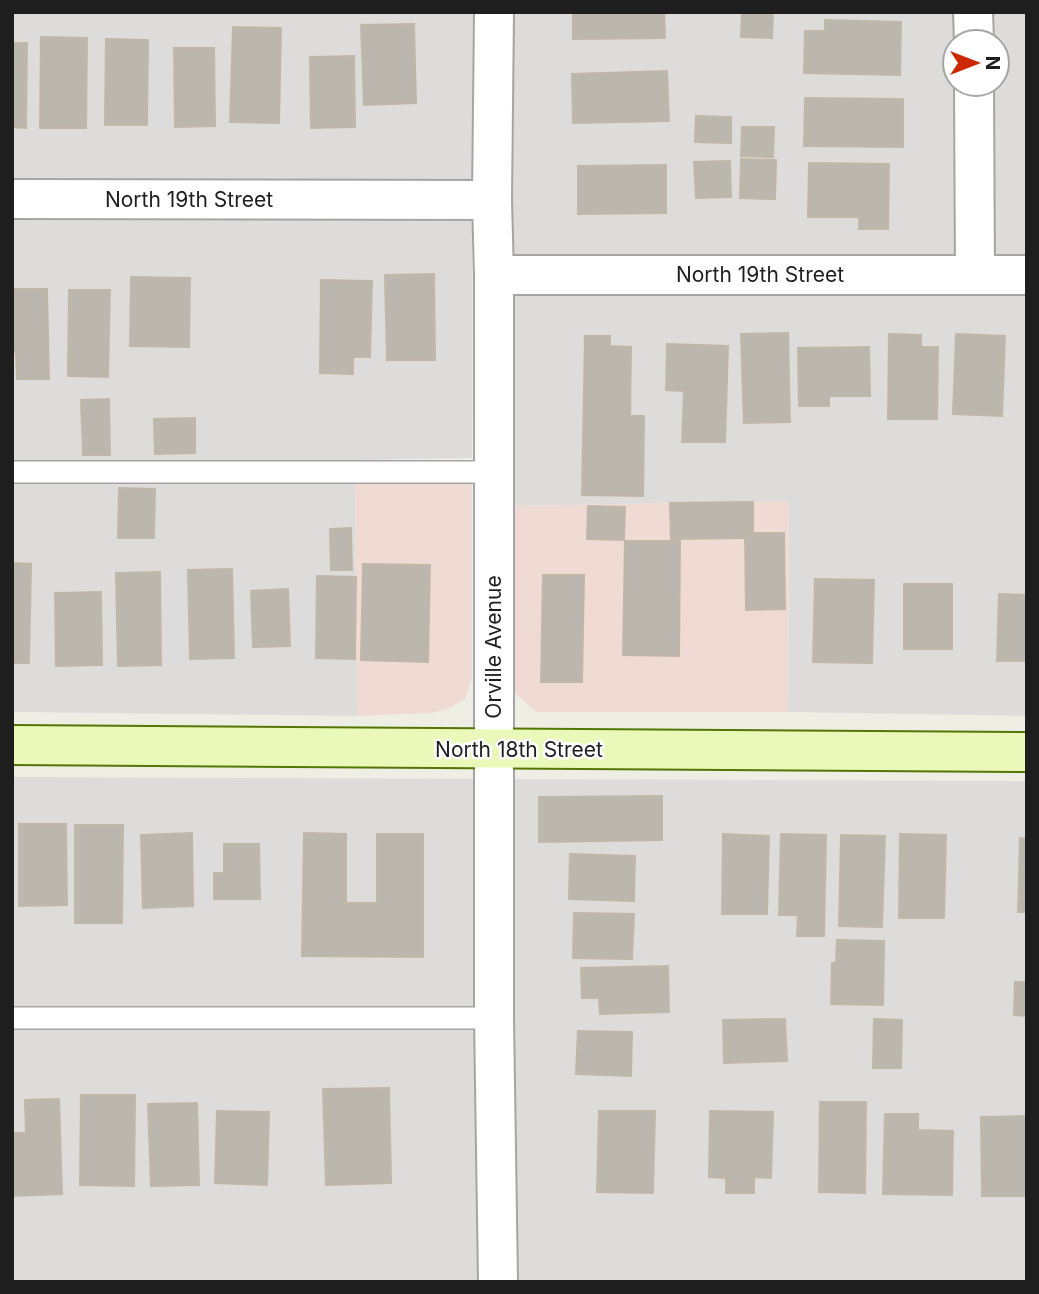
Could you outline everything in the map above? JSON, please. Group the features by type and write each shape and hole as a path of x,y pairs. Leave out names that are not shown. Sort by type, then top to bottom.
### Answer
{"main road":[{"name":"North 18th Street","path":"12,745 1027,752"}],"street":[{"name":"Orville Avenue","path":"494,12 494,1018 498,1282"},
{"path":"974,98 975,275"},
{"name":"North 19th Street","path":"12,199 492,200"},
{"name":"North 19th Street","path":"494,275 1027,275"}],"lane":[{"path":"12,472 494,472"},
{"path":"12,1018 494,1018"}],"shaded area":[{"path":"12,12 473,12 472,458 355,460 357,716 12,712"},
{"path":"511,12 1027,12 1027,716 788,712 789,501 511,506"},
{"path":"355,480 472,482 472,678 465,699 449,708 432,713 357,716"},
{"path":"789,501 788,712 536,712 515,693 511,506"},
{"path":"12,777 1027,781 1027,1282 12,1282"}],"building":[{"path":"573,12 664,12 665,38 573,39"},
{"path":"742,12 773,12 772,38 741,37"},
{"path":"825,20 901,22 900,75 804,73 805,31 825,31"},
{"path":"414,24 416,103 364,105 361,25"},
{"path":"233,27 281,28 279,123 230,122"},
{"path":"41,37 87,38 86,128 40,128"},
{"path":"106,39 148,40 147,125 105,125"},
{"path":"12,43 27,43 26,128 12,127"},
{"path":"174,48 214,48 215,126 175,127"},
{"path":"354,56 355,127 311,128 310,57"},
{"path":"667,71 669,121 573,123 572,74"},
{"path":"805,98 903,99 903,147 804,146"},
{"path":"696,116 731,117 731,143 695,142"},
{"path":"742,127 774,127 773,157 741,156"},
{"path":"741,159 776,160 775,199 740,198"},
{"path":"730,161 731,197 696,198 694,162"},
{"path":"809,163 889,164 888,229 859,229 859,217 808,217"},
{"path":"666,165 666,213 578,214 578,166"},
{"path":"434,274 435,360 387,360 385,275"},
{"path":"131,277 190,278 189,347 130,346"},
{"path":"321,280 372,281 370,357 353,357 353,374 320,373"},
{"path":"12,289 47,289 49,379 17,379 16,352 12,352"},
{"path":"69,290 110,290 108,377 68,376"},
{"path":"788,333 790,422 744,423 741,334"},
{"path":"889,334 921,335 921,347 938,347 937,419 888,419"},
{"path":"956,334 1005,336 1002,416 953,414"},
{"path":"585,336 610,336 610,346 631,347 630,416 644,416 643,496 582,495"},
{"path":"667,344 728,346 725,442 682,442 684,391 666,390"},
{"path":"869,347 870,396 829,396 829,406 799,406 798,348"},
{"path":"109,399 110,455 83,455 81,400"},
{"path":"195,418 195,453 155,454 154,419"},
{"path":"119,488 155,489 154,538 118,538"},
{"path":"753,502 753,533 745,533 745,538 671,539 670,503"},
{"path":"588,506 625,507 624,540 587,539"},
{"path":"351,528 352,570 331,570 330,529"},
{"path":"745,533 784,533 785,609 746,610"},
{"path":"625,541 680,541 679,656 623,655"},
{"path":"12,563 31,564 29,663 12,663"},
{"path":"363,564 430,565 428,662 361,660"},
{"path":"232,569 234,658 190,659 188,570"},
{"path":"160,572 161,665 118,666 116,573"},
{"path":"543,575 584,575 582,682 541,682"},
{"path":"317,576 356,577 355,659 316,658"},
{"path":"815,579 874,580 872,663 813,662"},
{"path":"904,584 952,584 952,649 904,649"},
{"path":"288,589 290,646 253,647 251,591"},
{"path":"101,592 102,665 56,666 55,593"},
{"path":"999,594 1027,595 1027,661 997,661"},
{"path":"662,796 662,840 539,842 539,797"},
{"path":"19,824 66,824 67,905 19,906"},
{"path":"75,825 123,825 122,923 75,923"},
{"path":"192,833 193,906 143,908 141,835"},
{"path":"304,833 346,834 346,903 377,903 377,834 423,834 423,957 302,956"},
{"path":"723,834 769,836 767,914 722,914"},
{"path":"781,834 826,835 824,936 797,936 798,915 779,915"},
{"path":"900,834 946,835 944,918 899,918"},
{"path":"841,835 885,836 882,927 839,926"},
{"path":"1020,838 1027,839 1027,912 1018,912"},
{"path":"224,844 259,844 260,899 214,899 214,873 224,873"},
{"path":"570,854 635,856 634,901 569,899"},
{"path":"574,913 634,914 632,959 573,958"},
{"path":"837,940 884,941 883,1005 831,1004 832,963 836,963"},
{"path":"668,966 669,1012 600,1014 599,998 582,998 581,968"},
{"path":"1015,982 1027,982 1027,1016 1014,1015"},
{"path":"785,1019 787,1061 724,1063 723,1020"},
{"path":"874,1019 902,1020 901,1068 873,1068"},
{"path":"578,1031 632,1032 631,1076 576,1074"},
{"path":"389,1088 391,1183 326,1185 323,1089"},
{"path":"81,1095 135,1095 134,1186 80,1185"},
{"path":"59,1099 62,1194 12,1196 12,1133 26,1133 25,1100"},
{"path":"820,1102 866,1102 865,1193 819,1192"},
{"path":"197,1103 199,1185 151,1186 148,1104"},
{"path":"217,1111 269,1112 267,1185 215,1183"},
{"path":"599,1111 655,1111 653,1193 597,1192"},
{"path":"710,1111 773,1112 771,1178 754,1177 754,1193 726,1193 726,1178 709,1177"},
{"path":"885,1114 918,1114 918,1130 953,1131 952,1195 883,1194"},
{"path":"1027,1116 1027,1196 982,1196 981,1117"}]}
